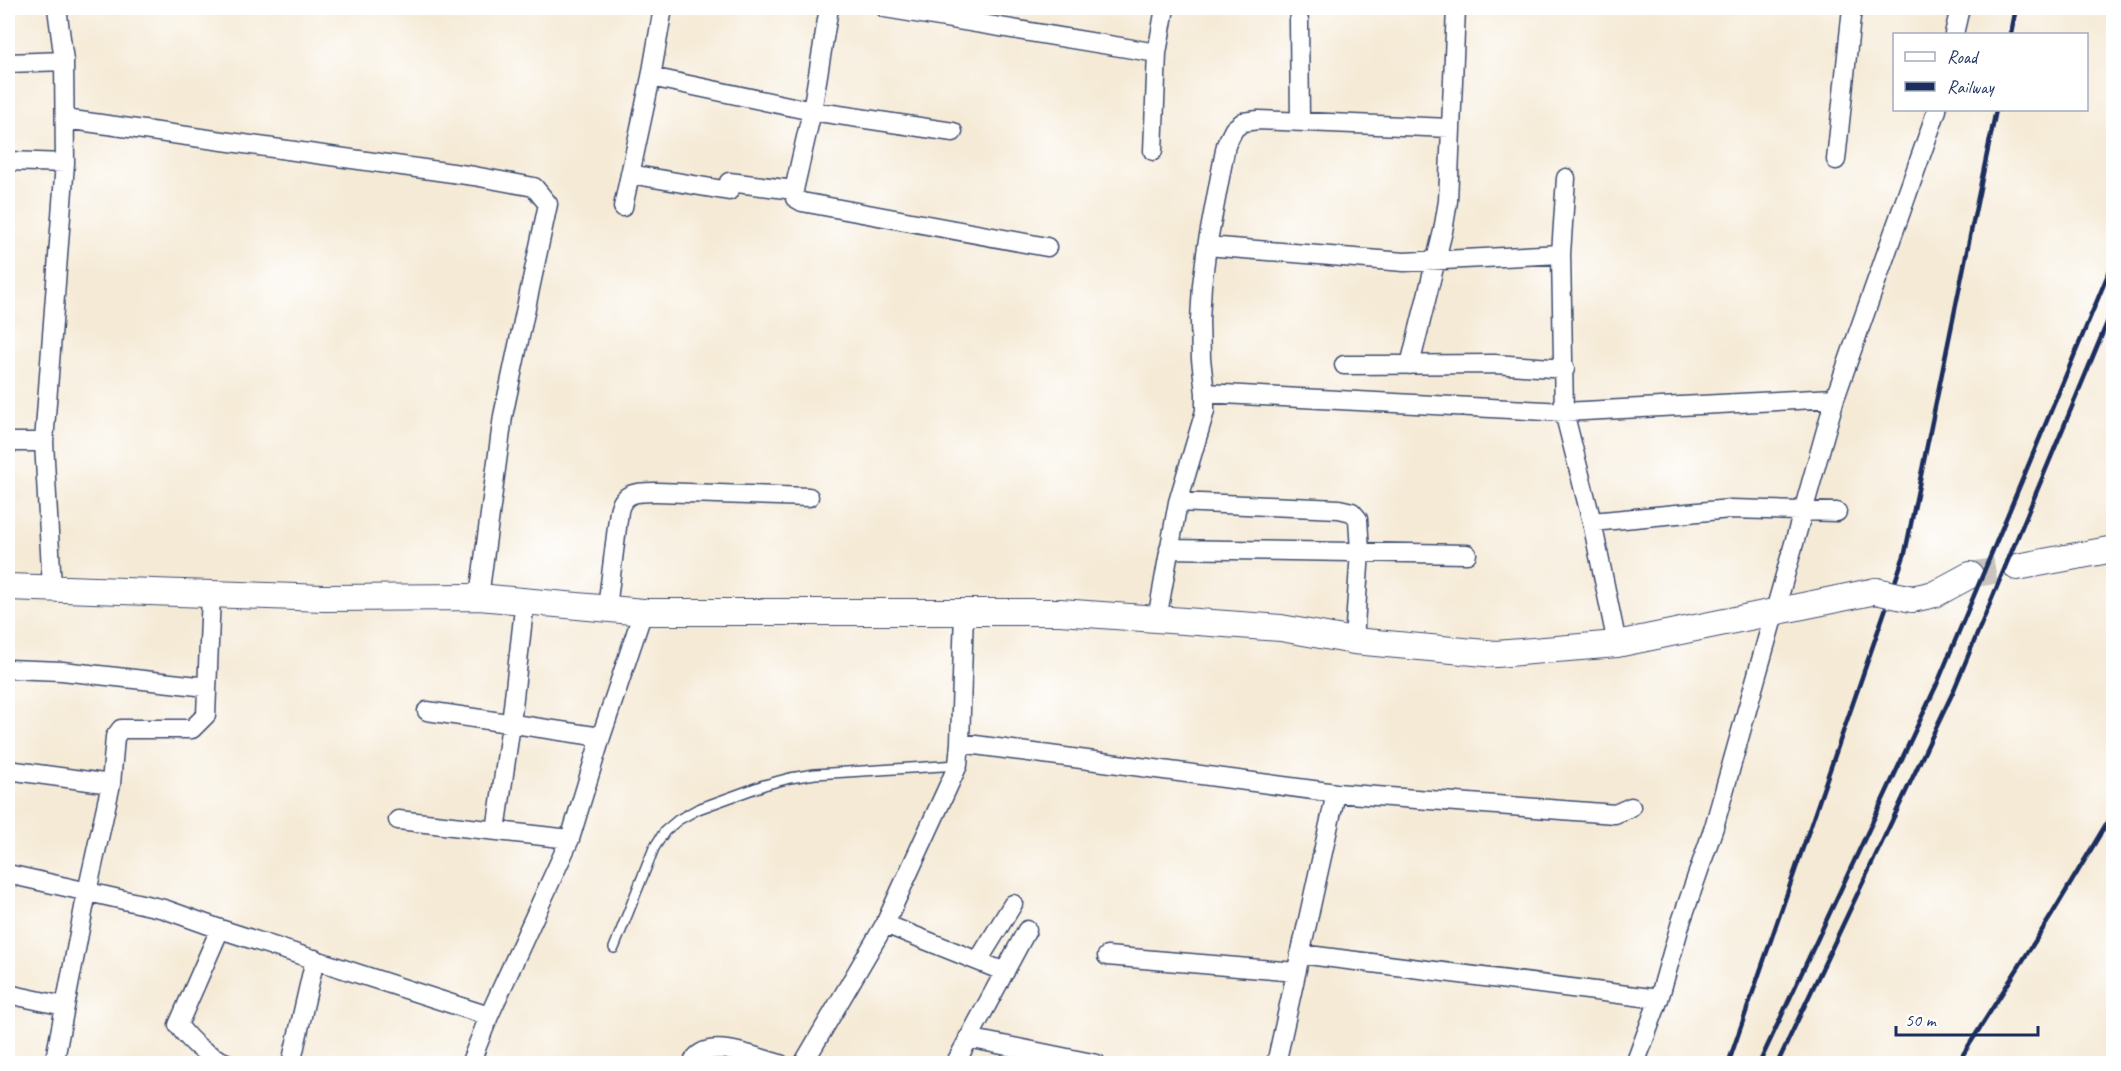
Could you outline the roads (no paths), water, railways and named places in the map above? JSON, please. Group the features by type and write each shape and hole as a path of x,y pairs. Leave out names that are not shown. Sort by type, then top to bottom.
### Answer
{"street":[{"path":"52,588 44,442 65,163 64,61 57,8"},
{"path":"623,207 651,77 663,8"},
{"path":"829,8 812,111 794,190 795,198 802,202 1047,247"},
{"path":"885,8 1157,53"},
{"path":"1153,151 1157,53 1165,8"},
{"path":"1410,365 1434,260 1443,231 1448,201 1456,8"},
{"path":"1836,160 1852,8"},
{"path":"1954,33 1960,8"},
{"path":"1299,20 1300,122"},
{"path":"8,63 64,61"},
{"path":"651,77 812,111 953,132"},
{"path":"1635,1064 1659,999 1681,922 1714,827 1835,398 1937,111"},
{"path":"65,119 474,176 534,187 548,204 503,416 479,597"},
{"path":"1157,619 1178,502 1205,411 1200,320 1207,246 1226,145 1234,129 1243,122 1258,120 1450,128"},
{"path":"8,161 65,163"},
{"path":"630,174 729,187 794,190"},
{"path":"1566,178 1561,254 1564,412 1592,522 1617,644"},
{"path":"1207,246 1404,262 1561,254"},
{"path":"1344,365 1495,364 1564,369"},
{"path":"1205,393 1564,412 1835,398"},
{"path":"8,442 44,442"},
{"path":"607,608 620,503 627,495 638,492 657,492 809,497"},
{"path":"1178,502 1339,509 1352,512 1358,519 1360,551 1354,641"},
{"path":"1592,522 1730,509 1837,512"},
{"path":"1169,549 1467,554"},
{"path":"2018,567 2114,549"},
{"path":"8,587 324,598 479,597 643,612 1060,612 1281,628 1354,641 1496,654 1617,644 1875,591 1912,599 1935,594 1970,575"},
{"path":"54,1064 87,891 111,784 115,736 121,729 192,729 206,714 211,595"},
{"path":"496,831 525,600"},
{"path":"803,1064 885,924 958,765 964,611"},
{"path":"470,1064 489,1016 570,839 601,736 643,612"},
{"path":"8,669 62,671 207,687"},
{"path":"427,711 601,736"},
{"path":"960,743 1336,793 1615,814 1631,807"},
{"path":"8,770 111,784"},
{"path":"1276,1064 1336,793"},
{"path":"398,820 570,839"},
{"path":"8,874 164,909 489,1016"},
{"path":"978,961 1013,904"},
{"path":"885,924 1005,972"},
{"path":"220,929 178,1025 190,1041 206,1053 228,1063"},
{"path":"955,1064 1027,930"},
{"path":"1107,956 1298,963 1659,999"},
{"path":"291,1064 315,959"},
{"path":"8,994 64,1006"},
{"path":"968,1038 1097,1064"},
{"path":"692,1064 701,1051 711,1048 780,1064"}],"lane":[{"path":"614,948 654,848 665,831 678,820 698,809 764,784 790,778 814,774 958,765"}],"tunnel":[{"path":"1970,575 2017,567"}],"railway":[{"path":"2011,33 2016,8"},
{"path":"1728,1064 1905,553 1996,111"},
{"path":"1759,1064 1937,684 2114,260"},
{"path":"1777,1064 1953,692 2114,306"},
{"path":"1957,1064 2051,916 2114,811"}]}
